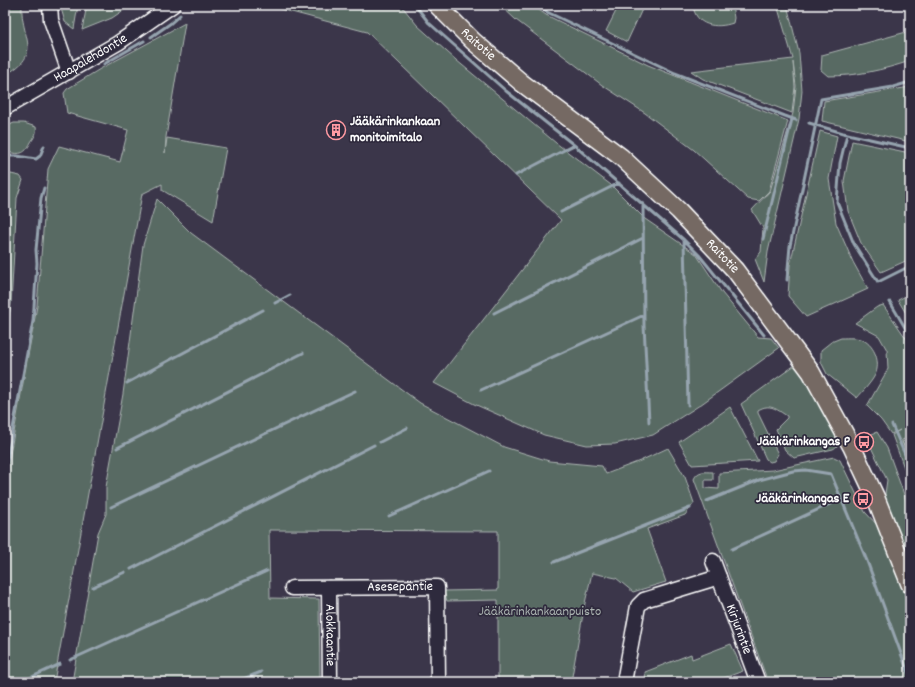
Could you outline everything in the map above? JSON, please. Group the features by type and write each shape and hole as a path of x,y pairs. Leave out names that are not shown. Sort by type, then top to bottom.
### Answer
{"main road":[{"name":"Raitotie","path":"437,5 473,42 522,83 621,157 679,211 735,270 812,372 876,496 910,584"}],"street":[{"path":"50,5 51,20 70,72"},
{"name":"Haapalehdontie","path":"5,108 70,72 118,43 173,5"},
{"name":"Kirjurintie","path":"713,561 758,682"},
{"path":"624,682 638,606 644,600 718,577"},
{"name":"Asesepäntie","path":"292,588 437,587 438,682"},
{"name":"Alokkaantie","path":"329,588 330,682"}],"green space":[{"path":"10,5 22,5 22,17 28,44 24,59 17,67 5,75 5,31"},
{"path":"60,5 78,5 74,29 65,22"},
{"path":"87,5 131,5 112,18 82,30"},
{"path":"265,5 401,5 417,25 456,60 556,143 611,185 645,219 696,254 722,293 758,337 771,338 779,348 700,405 653,435 615,444 587,445 544,435 474,404 434,383 561,220 367,32"},
{"path":"500,5 532,5 546,15 648,65 788,121 769,191 759,201 748,199 694,150 645,113 602,85 516,20"},
{"path":"619,5 644,5 627,42 606,31"},
{"path":"693,5 732,5 734,18 733,23 720,26 702,22 698,18"},
{"path":"777,5 787,5 799,53 802,91 799,119 768,252 764,282 755,259 761,252 763,228 752,210 770,191 793,113 796,86 793,62 795,87 792,113 703,79 691,71 793,59"},
{"path":"185,23 166,137 165,153 167,138 226,148 213,221 162,190 162,184 142,194 54,682 5,682 5,482 37,306 48,169 59,146 120,162 128,130 67,113 64,93 67,89 100,69"},
{"path":"910,31 910,61 880,70 859,74 828,76 821,70 822,55"},
{"path":"910,87 910,142 822,121 824,101"},
{"path":"14,123 24,123 36,127 34,138 26,150 21,153 5,152 5,127"},
{"path":"820,131 837,136 829,179 836,223 853,262 868,289 806,317 788,296 790,265"},
{"path":"852,141 910,153 910,259 881,272 861,243 848,211 844,181"},
{"path":"11,174 20,176 23,180 17,198 11,304 5,340 5,175"},
{"name":"Jääkärinkankaanpuisto","path":"157,199 191,233 420,403 504,447 549,461 602,466 606,474 668,448 685,477 694,503 685,515 647,529 666,582 633,592 616,578 592,573 571,682 498,682 498,600 447,601 444,591 498,590 498,531 269,530 270,598 319,599 320,682 72,682 98,533 106,514 106,487 123,394 143,245"},
{"path":"910,294 910,320 898,300"},
{"path":"883,305 908,341 910,368 910,437 902,440 902,442 910,459 910,484 892,435 900,430 891,434 881,420 867,406 888,369 887,350 879,336 855,323 877,307"},
{"path":"841,338 855,338 863,340 871,346 876,355 877,370 875,375 857,398 827,374 821,362 821,350 831,342"},
{"path":"795,365 804,376 839,439 839,442 833,449 794,458 785,450 776,429 787,418 787,416 770,407 762,408 758,410 758,413 778,454 774,461 770,462 766,459 741,404"},
{"path":"730,407 758,461 692,465 679,442"},
{"path":"877,432 887,448 910,511 910,569 887,508 885,494 887,480 868,441 869,435"},
{"path":"910,438 910,457 902,442"},
{"path":"834,457 840,460 865,512 881,529 910,609 910,682 768,682 694,479 699,473 713,472 713,480 705,480 705,488 719,489 719,473 773,470"},
{"path":"731,644 743,671 713,682 646,682 645,672 691,654 692,659"}],"waterway":[{"path":"415,5 429,23 506,91 574,145 516,175"},
{"path":"539,5 547,12 675,73 796,120"},
{"path":"151,37 180,15"},
{"path":"104,64 144,41"},
{"path":"787,280 790,246 821,99 893,87 910,82"},
{"path":"763,239 792,119"},
{"path":"809,123 843,133 910,148"},
{"path":"847,134 840,163 837,202 854,244 878,282 910,266"},
{"path":"574,145 684,240 688,405"},
{"path":"5,156 36,159 40,156 44,146"},
{"path":"561,212 619,183"},
{"path":"5,471 33,321 37,263 36,250 41,198 44,188"},
{"path":"643,204 644,325 649,422"},
{"path":"494,313 643,238"},
{"path":"684,240 699,255 764,335"},
{"path":"275,303 290,295"},
{"path":"890,302 910,336"},
{"path":"127,383 263,310"},
{"path":"481,390 644,315"},
{"path":"117,448 303,353"},
{"path":"111,507 355,391"},
{"path":"892,425 910,466"},
{"path":"380,442 407,428"},
{"path":"131,569 374,445"},
{"path":"707,501 759,480 793,471 806,470 831,474 867,561 910,678"},
{"path":"389,516 489,471"},
{"path":"732,549 841,499"},
{"path":"554,562 690,508"},
{"path":"70,660 267,571"},
{"path":"93,587 125,572"},
{"path":"21,682 60,664"},
{"path":"236,682 261,672"}],"place":[{"name":"Jääkärinkankaan monitoimitalo","path":"336,130"},
{"name":"Jääkärinkangas P","path":"864,442"},
{"name":"Jääkärinkangas E","path":"863,499"}]}
